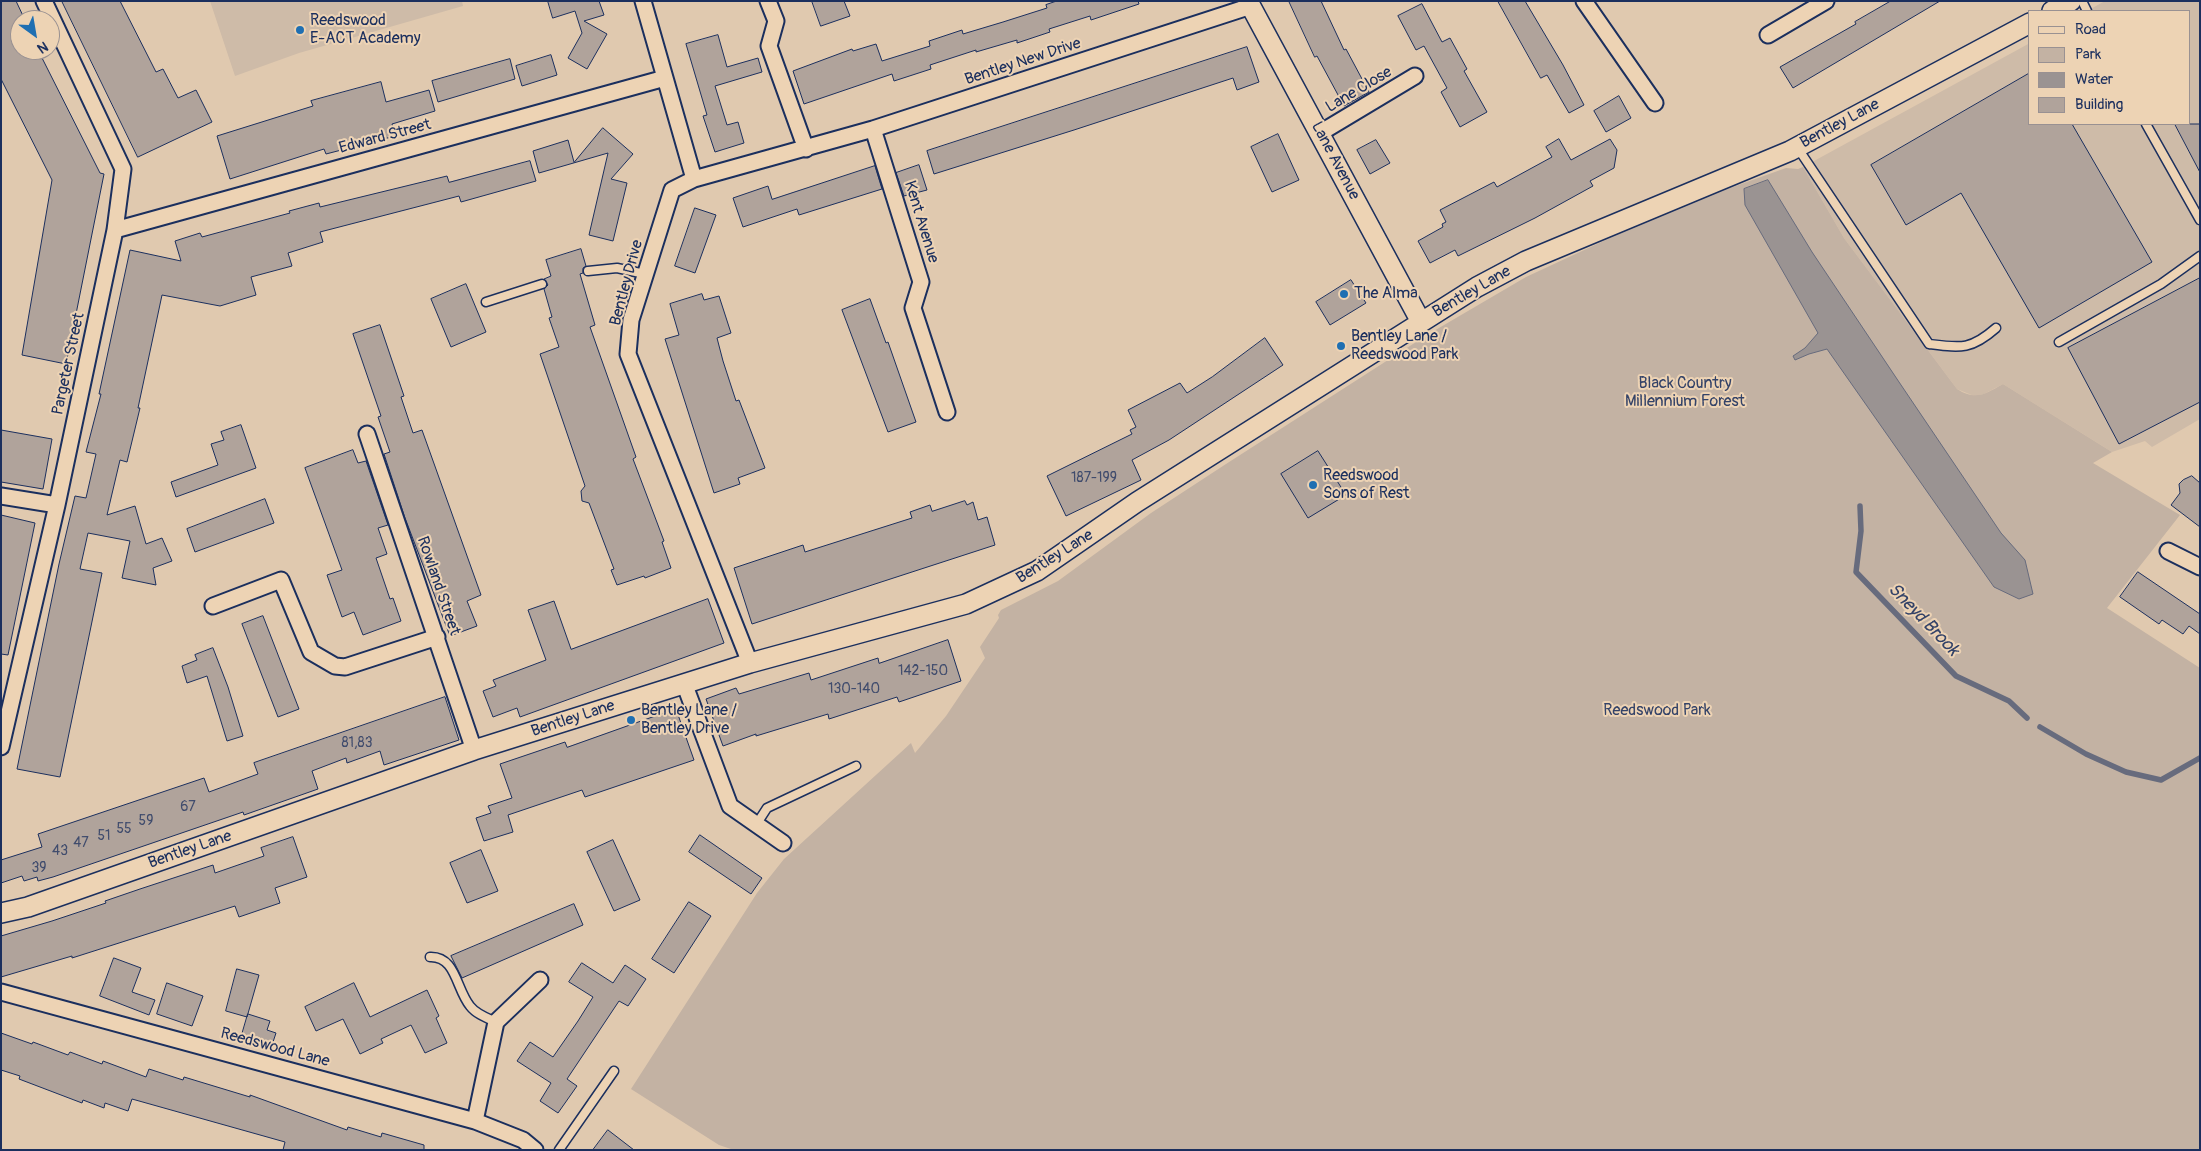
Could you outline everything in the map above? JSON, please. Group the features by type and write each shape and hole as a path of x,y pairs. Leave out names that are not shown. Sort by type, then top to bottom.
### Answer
{"street":[{"name":"Pargeter Street","path":"1,747 7,704 57,504 115,230 123,169 44,1"},
{"path":"643,1 694,179"},
{"path":"768,1 776,21 769,46 806,149"},
{"path":"1584,1 1655,103"},
{"path":"1768,35 1826,1"},
{"path":"2054,10 2071,1"},
{"name":"Bentley New Drive","path":"694,179 873,129 1250,4"},
{"name":"Lane Avenue","path":"1250,4 1421,322"},
{"name":"Bentley Lane","path":"1,913 28,907 474,750 750,663 966,604 1029,575 1137,502 1421,322 1526,261 1728,179 1791,150 2028,24"},
{"name":"Lane Close","path":"1320,133 1416,76"},
{"name":"Edward Street","path":"115,230 665,78"},
{"name":"Kent Avenue","path":"873,129 921,282 913,308 947,412"},
{"name":"Bentley Drive","path":"694,179 672,190 631,320 628,354 750,663"},
{"name":"Rowland Street","path":"367,434 474,750"},
{"path":"1,496 57,504"},
{"path":"2168,551 2200,566"},
{"path":"213,606 281,580 310,652 335,666 345,667 437,637"},
{"path":"684,683 730,806 782,843"},
{"path":"475,1121 496,1022 540,980"},
{"name":"Reedswood Lane","path":"1,992 475,1121 523,1140 535,1150"}],"lane":[{"path":"2147,125 2200,220"},
{"path":"1791,150 1929,344 1960,348 1982,340 1996,328"},
{"path":"2058,342 2161,284 2200,256"},
{"path":"588,271 617,268 645,274"},
{"path":"486,302 542,284"},
{"path":"756,825 767,808 856,766"},
{"path":"430,957 440,957 448,962 470,1007 478,1014 496,1022"},
{"path":"559,1150 614,1071"}],"shaded area":[{"name":"Reedswood E-ACT Academy","path":"210,1 462,1 463,6 299,53 235,76"},
{"path":"2105,1 2200,1 2200,419 2152,447 2145,441 2112,452 2003,384 1984,394 1974,396 1957,389 1844,238 1803,167 2028,44 2028,125 2191,125 2191,10 2089,10"}],"green space":[{"name":"Reedswood Park","path":"1803,167 1844,238 1957,389 1970,395 1980,395 2003,384 2112,452 2093,463 2180,515 2107,608 2200,668 2200,1150 734,1150 719,1145 631,1089 757,893 784,859 911,743 915,753 946,716 985,658 980,647 999,618 998,615 1001,610 1058,581 1151,513 1226,464 1427,335 1526,277 1610,238 1730,188 1786,168 1798,169"}],"water":[{"path":"1768,180 1812,252 2001,533 2025,560 2033,594 2019,599 1994,587 1827,349 1795,360 1793,356 1805,348 1818,333 1745,205 1744,189"}],"building":[{"path":"1,1 16,1 20,10 10,10 10,60 43,60 100,173 104,174 66,364 22,355 52,180 1,79"},
{"path":"62,1 120,1 156,72 163,69 178,98 196,90 212,122 138,157"},
{"path":"548,1 599,1 604,15 584,21 607,34 587,69 568,58 582,33 575,11 553,18"},
{"path":"812,1 844,1 850,16 821,26"},
{"path":"1057,1 1138,1 1139,4 1091,20 1090,16 1049,29 1050,32 1017,43 1017,40 976,52 976,50 930,65 931,69 894,81 892,74 804,104 793,71 852,49 853,51 876,44 882,61 930,46 929,41 962,30 963,34 1003,22 1047,8 1046,5"},
{"path":"1289,1 1321,1 1344,50 1346,49 1369,92 1344,106 1317,56 1315,57"},
{"path":"1498,1 1525,1 1584,105 1569,113 1547,75 1541,78"},
{"path":"1891,1 1940,1 1793,88 1780,67 1856,24 1855,22"},
{"path":"1422,4 1442,42 1450,38 1467,69 1464,71 1487,112 1460,127 1441,92 1447,88 1424,46 1416,50 1398,16"},
{"path":"718,35 727,67 758,58 762,72 715,86 727,125 738,122 744,143 715,152 703,116 707,115 686,44"},
{"path":"1247,47 1259,82 1237,90 1233,78 934,174 927,151"},
{"path":"551,55 557,75 522,86 516,66"},
{"path":"510,59 515,79 438,102 432,81"},
{"path":"2028,74 2028,125 2073,125 2152,262 2039,328 1961,193 1906,225 1871,165"},
{"path":"381,82 386,102 429,90 435,111 392,124 395,136 326,154 324,149 230,179 217,136 313,106 311,101"},
{"path":"1619,96 1631,118 1606,132 1594,111"},
{"path":"2200,124 2200,172 2176,125"},
{"path":"603,128 633,154 611,179 627,183 613,241 589,235 608,153 539,173 533,151 568,140 574,162"},
{"path":"1278,134 1299,180 1272,192 1251,147"},
{"path":"1559,139 1571,160 1610,139 1617,150 1614,168 1590,181 1593,186 1535,218 1458,256 1455,250 1430,263 1418,241 1443,227 1442,224 1446,222 1440,210 1494,182 1497,187 1552,157 1546,147"},
{"path":"1376,140 1390,163 1370,174 1357,150"},
{"path":"530,161 536,181 461,202 459,196 320,232 323,242 288,253 292,266 251,277 256,295 220,306 162,295 138,408 140,408 127,462 120,460 107,515 135,506 146,544 162,538 172,561 153,568 156,585 122,578 130,541 88,533 80,569 102,573 60,777 17,769 59,564 75,496 86,498 96,454 86,452 101,394 99,394 130,250 181,261 175,241 200,233 202,237 290,213 289,211 319,203 320,207 447,176 449,182"},
{"path":"919,165 927,190 904,196 896,173"},
{"path":"875,166 882,189 799,215 797,209 743,227 733,198 768,186 772,199"},
{"path":"695,208 716,215 695,273 675,266"},
{"path":"581,249 586,266 583,268 583,273 580,274 595,325 590,327 636,457 633,459 664,541 662,542 671,568 645,578 644,576 617,585 611,570 614,569 589,503 582,501 581,491 585,486 540,354 559,347 549,318 552,317 544,289 548,285 544,279 551,276 546,260"},
{"path":"2200,278 2200,402 2119,444 2068,348"},
{"name":"The Alma","path":"1351,280 1366,303 1330,325 1316,302"},
{"path":"466,284 486,332 451,347 431,299"},
{"path":"702,294 704,300 719,296 731,333 717,338 723,361 736,401 739,400 765,468 738,478 740,484 714,493 665,339 679,335 670,304"},
{"path":"870,299 886,343 888,342 916,422 888,432 842,310"},
{"path":"380,325 404,396 401,397 413,433 422,430 481,595 467,601 477,626 450,636 405,518 384,454 390,452 378,417 381,416 353,334"},
{"path":"1265,338 1283,365 1169,440 1132,460 1141,480 1066,516 1047,476 1132,434 1130,430 1136,427 1128,410 1180,383 1187,393"},
{"path":"241,425 256,468 176,497 171,482 218,465 211,444 224,440 221,432"},
{"path":"1,430 52,439 43,489 1,482"},
{"path":"353,450 358,463 366,461 388,525 378,528 387,554 376,558 390,599 393,598 401,621 363,635 354,612 342,617 327,575 342,570 305,468"},
{"name":"Reedswood Sons of Rest","path":"1318,451 1346,495 1308,518 1281,474"},
{"path":"2192,476 2200,483 2200,527 2171,505 2180,493 2179,484"},
{"path":"265,499 274,523 195,552 187,529"},
{"path":"965,501 967,505 973,502 978,520 987,517 995,545 752,624 734,568 803,545 805,552 912,518 910,512 930,505 932,511"},
{"path":"1,515 35,523 8,655 1,654"},
{"path":"2138,572 2200,614 2200,634 2189,626 2183,634 2162,620 2159,624 2120,597"},
{"path":"708,599 724,643 520,717 517,708 493,717 483,691 496,686 493,680 546,660 528,610 554,601 571,649"},
{"path":"263,616 299,709 278,717 242,624"},
{"path":"948,640 961,681 899,702 897,697 829,719 828,714 756,736 756,734 723,746 706,699 736,688 739,694 809,673 811,680 878,658 879,663"},
{"path":"213,648 228,687 243,736 227,741 207,676 187,683 182,666 197,660 195,655"},
{"path":"445,697 459,740 384,765 380,751 347,763 346,758 312,771 318,789 244,815 243,812 53,877 38,881 37,877 24,881 22,876 1,883 1,860 42,847 38,834 204,778 209,792 258,774 254,763"},
{"path":"676,709 694,760 585,797 582,790 508,815 513,832 484,841 476,818 491,813 488,806 512,798 500,764 565,742 567,747"},
{"path":"700,835 762,878 751,894 689,852"},
{"path":"293,837 307,877 275,888 280,903 239,917 235,906 72,958 72,956 1,977 1,936 106,903 105,901 213,865 215,873 264,856 261,848"},
{"path":"613,840 640,900 614,911 587,852"},
{"path":"481,850 498,891 467,903 450,863"},
{"path":"689,902 711,916 674,973 652,959"},
{"path":"574,904 583,925 462,978 451,956"},
{"path":"114,958 141,968 132,992 155,1000 149,1015 100,996"},
{"path":"582,963 613,983 625,965 646,979 628,1006 619,1001 567,1079 577,1086 558,1113 540,1101 551,1083 517,1061 530,1042 553,1057 578,1021 593,997 569,982"},
{"path":"237,969 259,975 247,1017 226,1011"},
{"path":"167,983 203,996 192,1026 157,1014"},
{"path":"354,983 370,1017 427,990 439,1016 436,1018 447,1043 425,1053 411,1025 381,1039 383,1043 360,1054 343,1019 316,1031 305,1007"},
{"path":"248,1014 270,1021 267,1030 276,1033 271,1048 241,1038"},
{"path":"1,1033 68,1055 70,1052 102,1064 103,1061 146,1077 149,1069 183,1080 184,1077 250,1097 250,1095 347,1130 348,1127 381,1137 382,1133 424,1145 424,1150 283,1150 285,1142 132,1099 128,1111 105,1103 104,1108 83,1100 82,1103 19,1079 20,1076 1,1070"},
{"path":"608,1130 634,1150 593,1150"}],"waterway":[{"name":"Sneyd Brook","path":"1860,506 1861,531 1856,572 1956,676 2009,701 2027,718"},
{"name":"Sneyd Brook","path":"2040,727 2086,754 2126,772 2161,780 2200,758"}],"place":[{"name":"Reedswood E-ACT Academy","path":"300,30"},
{"name":"The Alma","path":"1344,294"},
{"name":"Bentley Lane / Reedswood Park","path":"1341,346"},
{"name":"Reedswood Sons of Rest","path":"1313,485"},
{"name":"Bentley Lane / Bentley Drive","path":"631,720"}],"park label":[{"name":"Black Country Millennium Forest","path":"1685,393"}]}
